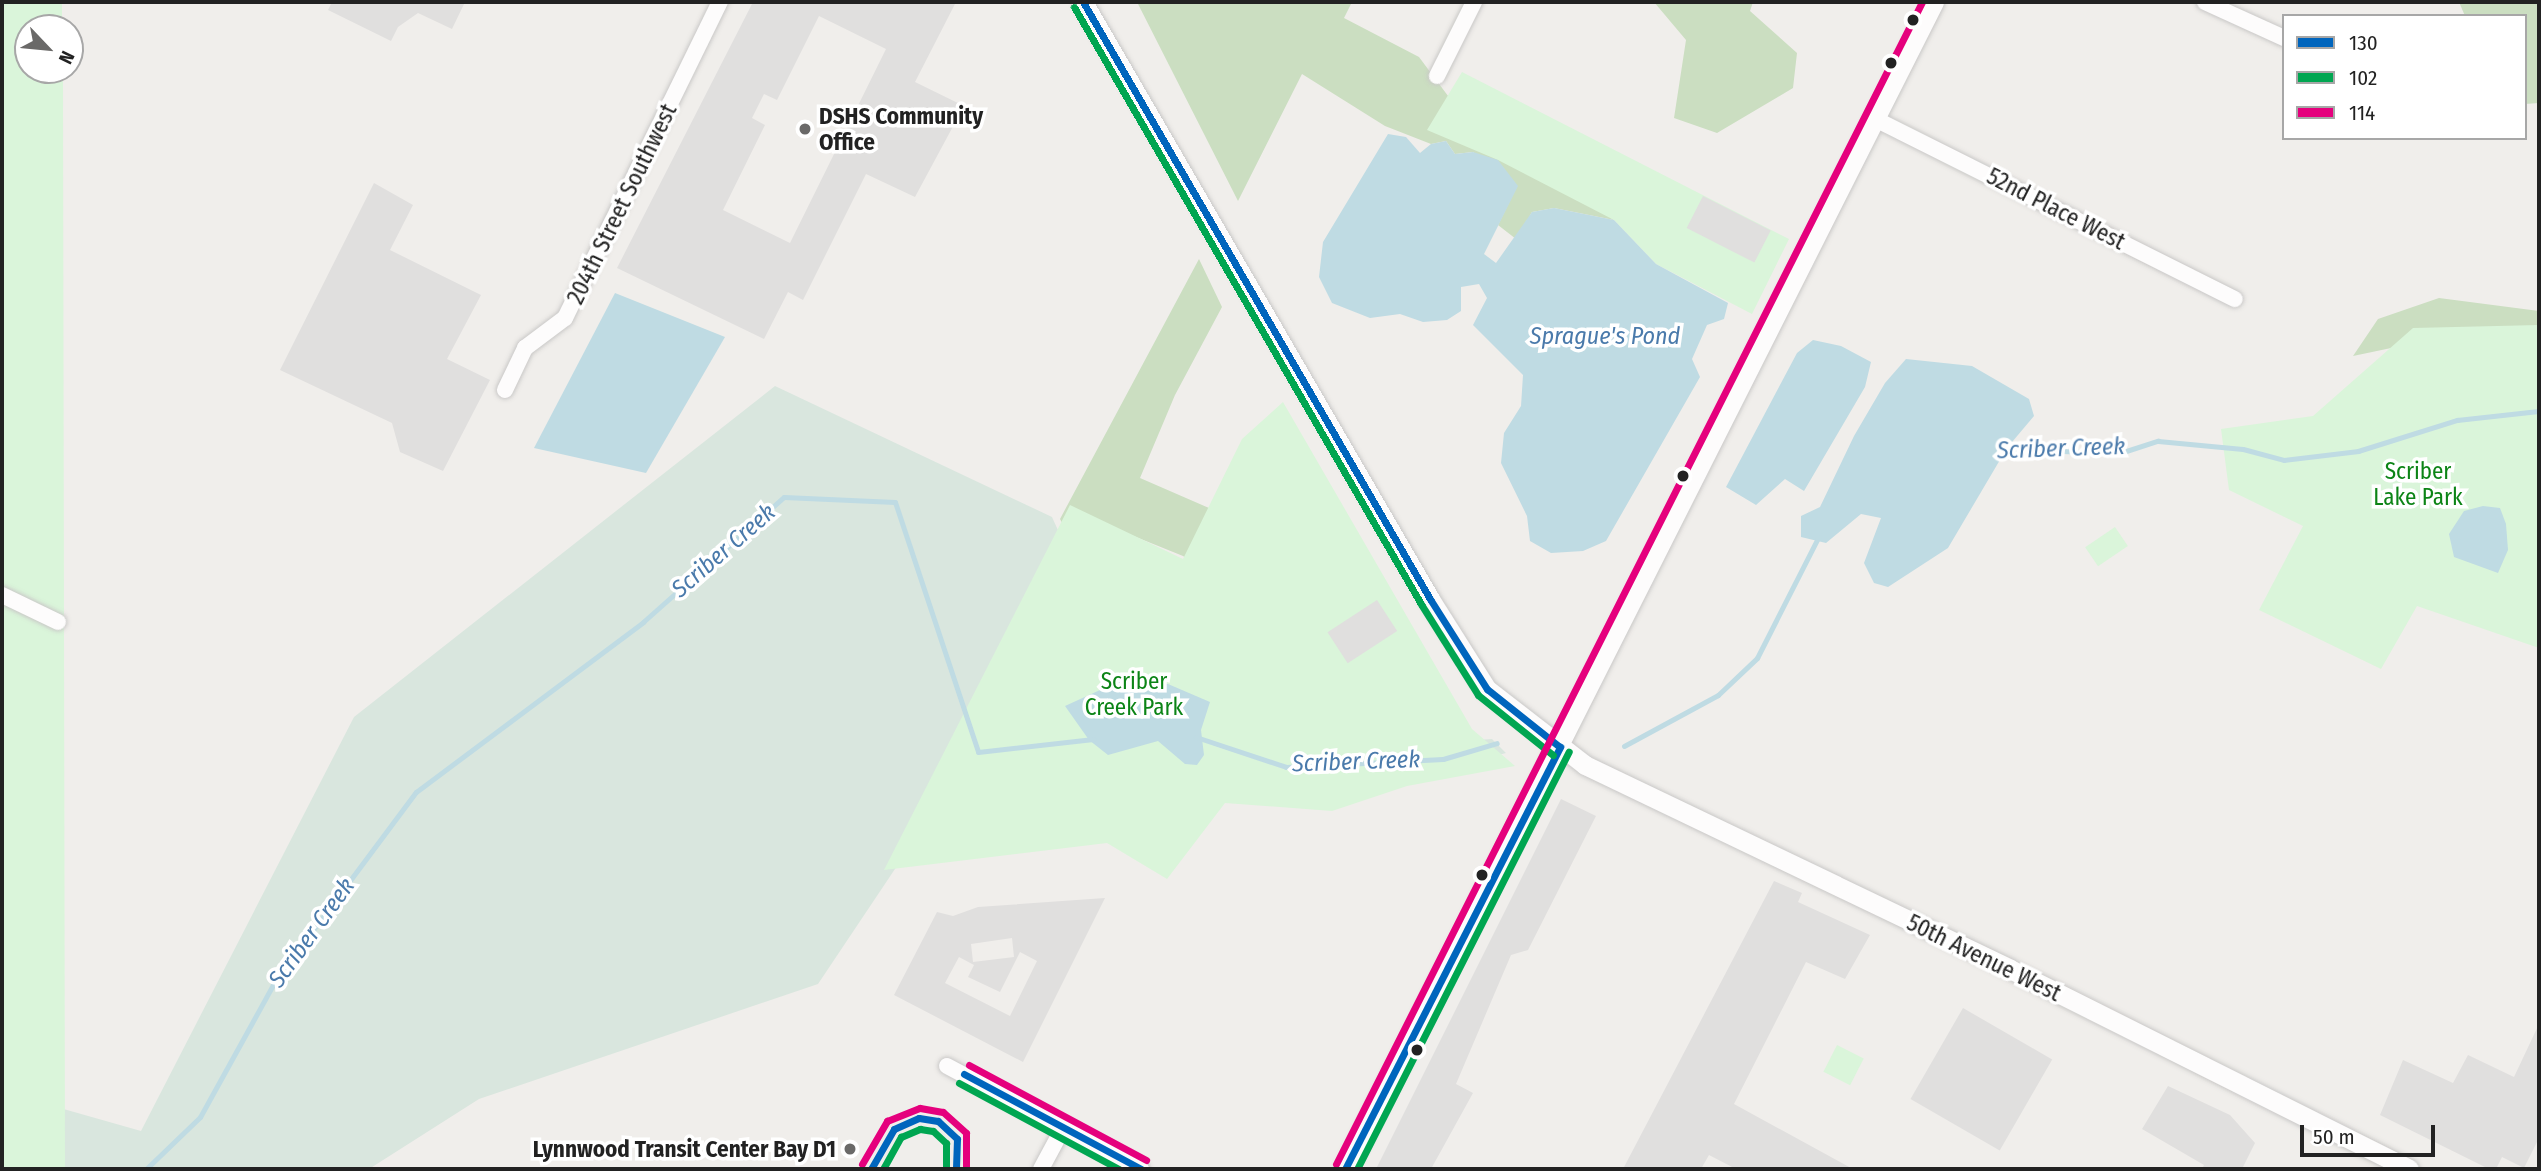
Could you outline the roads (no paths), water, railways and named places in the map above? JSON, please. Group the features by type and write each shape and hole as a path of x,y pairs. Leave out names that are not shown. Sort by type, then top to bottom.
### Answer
{"street":[{"name":"204th Street Southwest","path":"505,390 525,348 565,318 720,2"},
{"name":"50th Avenue West","path":"1083,2 1481,680 1560,747 1594,770 2010,969 2409,1169"},
{"path":"1437,76 1474,2"},
{"path":"1345,1169 1877,120 1934,2"},
{"path":"2205,2 2282,37"},
{"name":"52nd Place West","path":"1877,120 2235,299"},
{"path":"2,595 58,622"},
{"path":"947,1066 1043,1114 1062,1130 1141,1169"},
{"path":"1041,1169 1062,1130"}],"water":[{"name":"Sprague's Pond","path":"1388,134 1406,137 1420,153 1431,144 1446,141 1455,154 1473,152 1498,160 1518,186 1484,254 1496,263 1532,212 1554,208 1614,220 1656,264 1728,303 1724,319 1707,325 1692,359 1700,377 1606,541 1583,551 1551,553 1530,541 1527,516 1501,463 1504,433 1521,406 1523,375 1473,325 1487,298 1479,284 1461,287 1461,311 1447,320 1423,322 1400,314 1370,318 1332,303 1319,277 1323,242"},
{"path":"615,293 725,337 646,473 534,448"},
{"path":"1813,340 1841,346 1871,362 1865,387 1804,491 1785,479 1756,505 1726,487 1797,353"},
{"path":"1906,359 1972,366 2029,399 2034,416 2007,448 1948,548 1888,587 1874,583 1864,563 1881,518 1861,514 1826,543 1801,537 1801,516 1820,507 1854,436 1885,383"},
{"path":"2483,506 2500,508 2506,524 2508,550 2498,573 2454,557 2449,534 2464,511"},
{"path":"1122,680 1168,684 1210,702 1201,730 1204,755 1197,765 1185,764 1158,741 1108,755 1089,740 1065,706"}],"waterway":[{"name":"Scriber Creek","path":"2002,449 2120,453 2158,441 2243,449 2284,460 2358,451 2457,420 2539,411"},
{"name":"Scriber Creek","path":"146,1169 200,1117 275,981 416,792 643,622 784,497 895,502 978,752 1093,739"},
{"name":"Scriber Creek","path":"1624,746 1718,695 1757,658 1818,538"},
{"name":"Scriber Creek","path":"1196,737 1286,767 1443,759 1497,743"}],"place":[{"name":"DSHS Community Office","path":"805,129"},
{"name":"Lynnwood Transit Center Bay D1","path":"850,1149"}],"park label":[{"name":"Scriber Lake Park","path":"2418,484"},
{"name":"Scriber Creek Park","path":"1134,694"}]}
